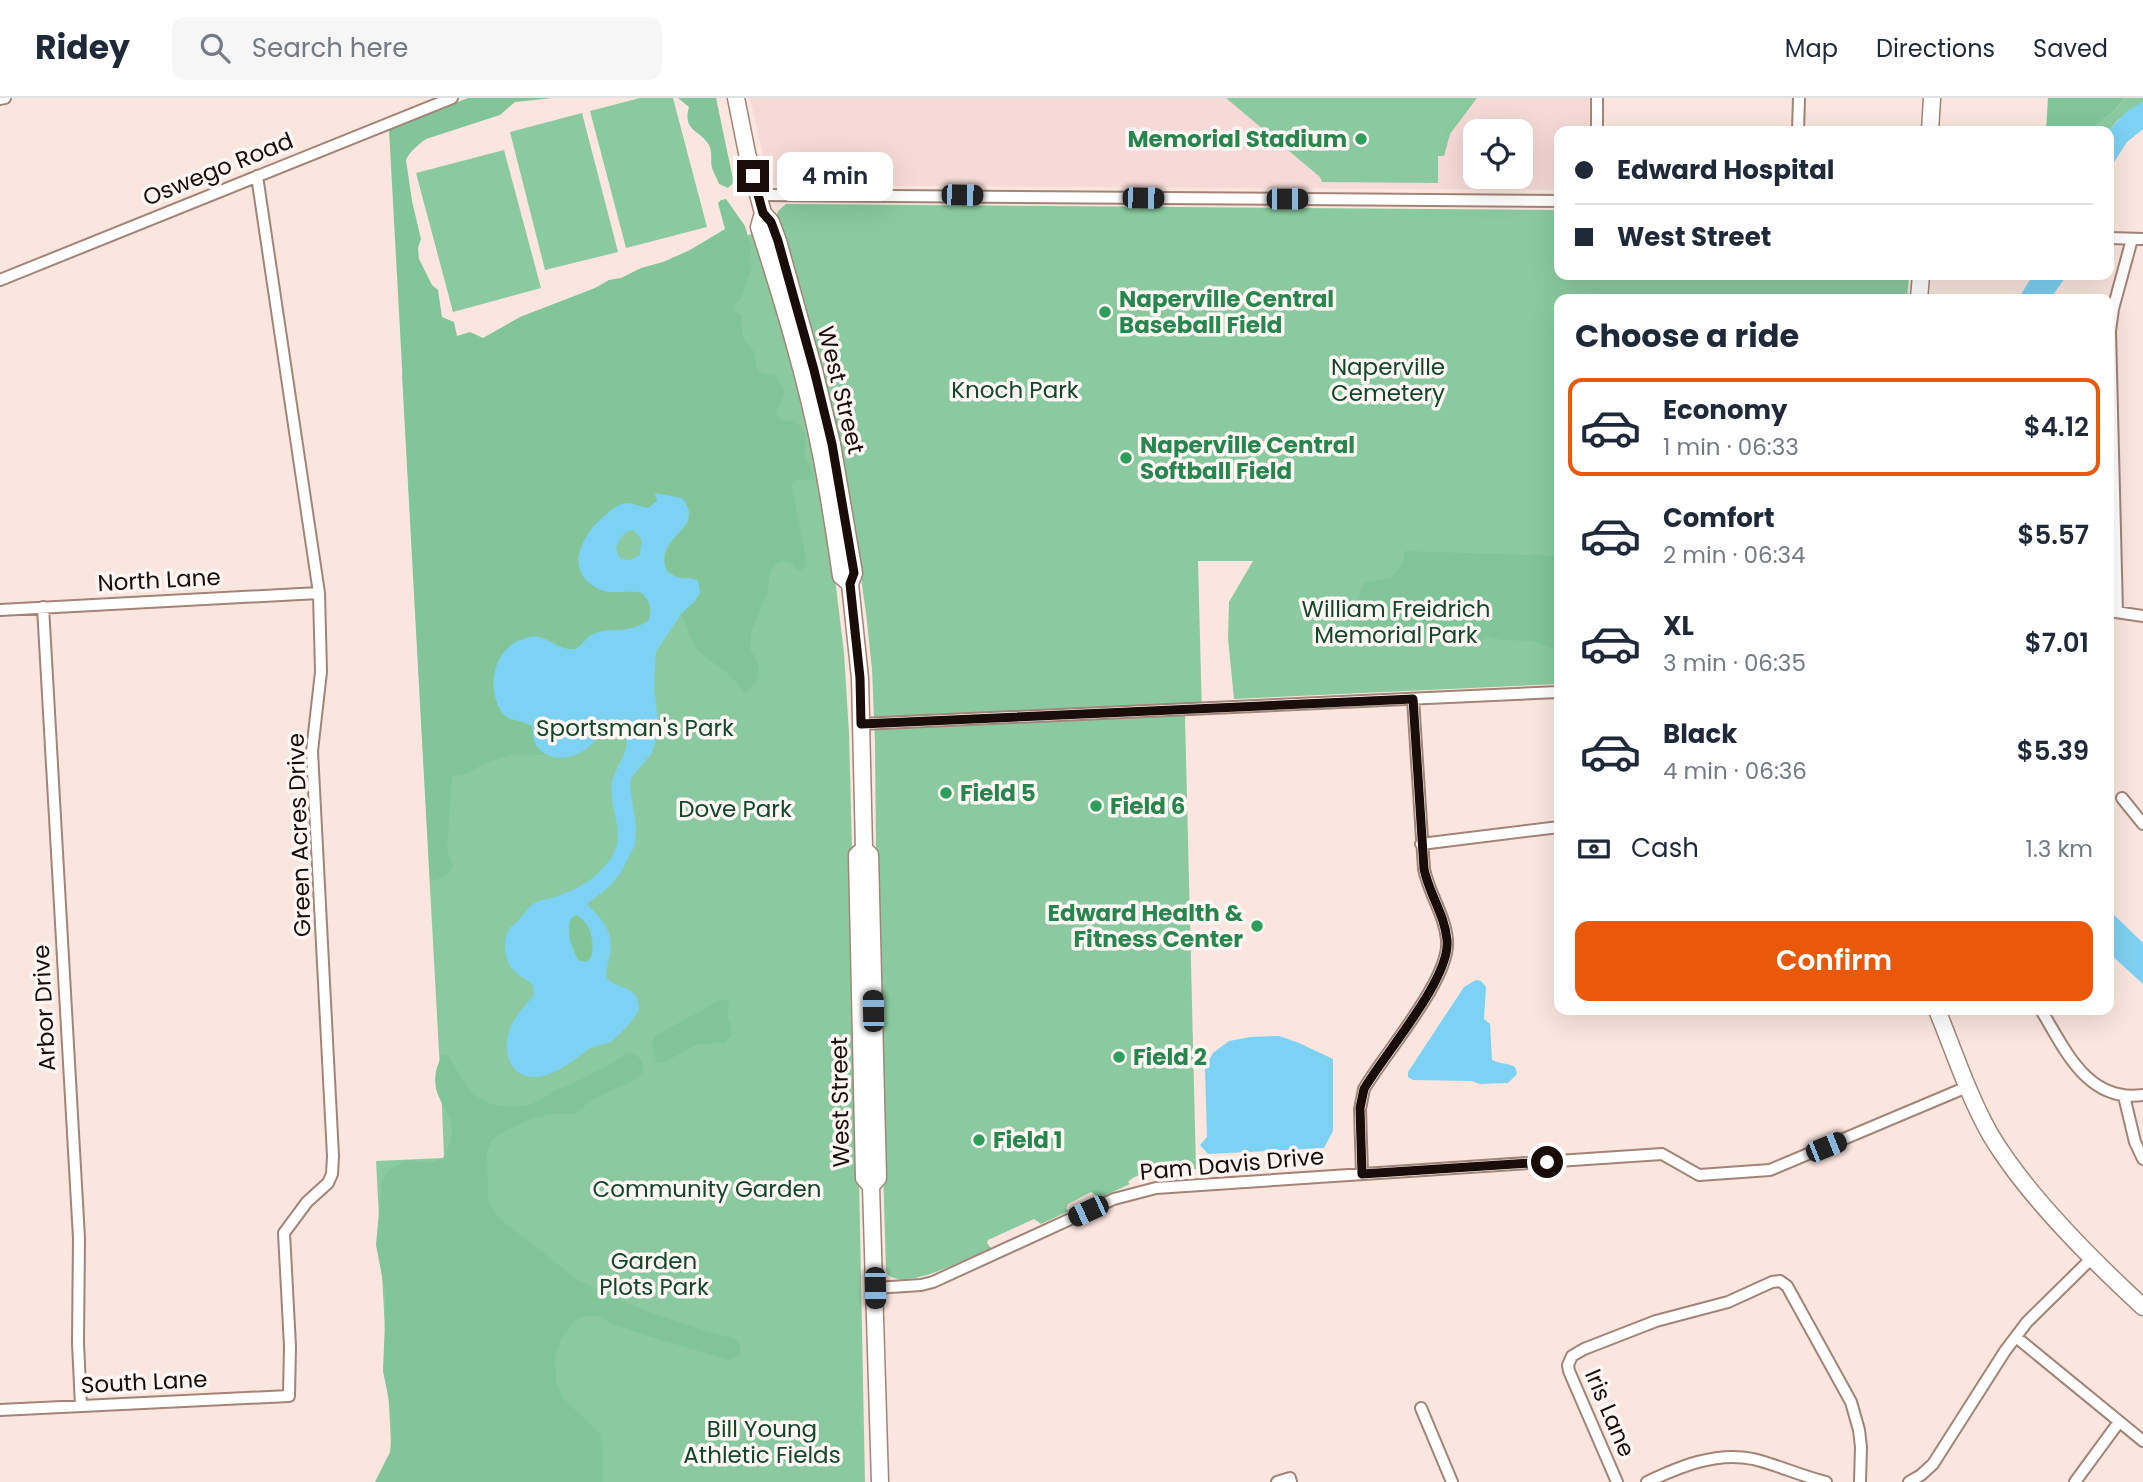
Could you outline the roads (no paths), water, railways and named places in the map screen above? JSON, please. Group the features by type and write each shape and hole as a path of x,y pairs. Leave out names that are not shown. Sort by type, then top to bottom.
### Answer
{"street":[{"name":"Oswego Road","path":"0,280 452,98"},
{"name":"West Street","path":"736,98 741,129 763,213 760,227 813,420 841,576 850,584 860,678 863,849 870,855 877,1178 871,1186 880,1482"},
{"path":"1597,98 1597,126"},
{"path":"1798,98 1798,126"},
{"path":"1930,126 1932,98"},
{"name":"Green Acres Drive","path":"257,176 319,593 321,672 312,751 333,1156 332,1174 328,1183 307,1202 284,1233 290,1346 289,1396"},
{"path":"758,195 1554,201"},
{"path":"2114,238 2138,239 2114,306"},
{"name":"North Lane","path":"0,610 319,593"},
{"name":"Arbor Drive","path":"43,607 79,1238 78,1343 81,1406"},
{"path":"2114,611 2143,616"},
{"path":"861,724 1554,692"},
{"path":"1362,1174 1360,1108 1364,1089 1436,981 1448,953 1444,924 1427,883 1421,844 1413,699"},
{"path":"2122,798 2143,824"},
{"path":"1421,844 1554,828"},
{"path":"1939,1015 1967,1087 2006,1159 2092,1258 2143,1307"},
{"path":"2043,1015 2081,1073 2100,1087 2124,1097 2143,1095"},
{"name":"Pam Davis Drive","path":"875,1288 933,1282 1114,1199 1156,1188 1662,1154 1699,1175 1770,1170 1967,1087"},
{"path":"2124,1097 2143,1159"},
{"path":"1909,1482 1933,1464 1997,1362 2027,1322 2092,1258"},
{"name":"Iris Lane","path":"1617,1482 1569,1371 1569,1360 1572,1356 1656,1321 1714,1307 1780,1281 1787,1286 1851,1402 1861,1447 1860,1482"},
{"path":"2016,1337 2143,1441"},
{"name":"South Lane","path":"0,1410 289,1396"},
{"path":"1421,1409 1452,1482"},
{"path":"2075,1482 2119,1422"},
{"path":"1647,1482 1677,1468 1701,1461 1737,1458 1760,1461 1826,1482"},
{"path":"1277,1482 1290,1480"}],"water":[{"path":"2143,102 2143,129 2127,142 2114,162 2113,126 2127,111"},
{"path":"2030,280 2063,280 2054,294 2021,294"},
{"path":"655,493 682,498 688,509 686,525 668,546 665,565 668,572 674,576 698,580 700,593 681,614 656,652 654,688 659,728 652,753 631,778 630,786 636,825 635,845 620,874 610,886 587,904 602,920 610,939 606,977 635,994 639,1007 627,1026 609,1043 591,1048 551,1073 537,1077 527,1076 513,1068 509,1061 507,1044 513,1022 534,995 533,985 509,964 505,951 506,936 533,904 586,883 612,856 618,829 612,802 612,783 624,754 626,740 617,725 605,730 578,754 562,758 547,755 535,743 532,726 503,714 494,691 496,668 508,648 530,637 574,649 595,633 623,630 648,621 650,606 642,593 608,592 591,585 579,567 579,556 594,525 614,508 627,503 648,508 657,501","holes":["633,530 642,542 640,555 630,560 620,559 616,548 624,534","577,915 586,923 592,940 591,958 586,962 578,960 570,939 571,918"]},
{"path":"2114,915 2143,943 2143,984 2114,958"},
{"path":"1476,980 1486,987 1484,1019 1490,1024 1492,1060 1515,1067 1517,1074 1508,1083 1480,1084 1472,1081 1413,1080 1408,1077 1408,1072 1464,987"},
{"path":"1279,1036 1333,1059 1333,1131 1324,1148 1208,1154 1200,1145 1207,1137 1205,1068 1213,1053 1229,1041"}],"place":[{"name":"Memorial Stadium","path":"1361,139"},
{"name":"Naperville Central Baseball Field","path":"1105,312"},
{"name":"Naperville Central Softball Field","path":"1126,458"},
{"name":"Field 5","path":"946,793"},
{"name":"Field 6","path":"1096,806"},
{"name":"Edward Health & Fitness Center","path":"1257,926"},
{"name":"Field 2","path":"1119,1057"},
{"name":"Field 1","path":"979,1140"}],"park label":[{"name":"Naperville Cemetery","path":"1388,380"},
{"name":"Knoch Park","path":"1015,390"},
{"name":"William Freidrich Memorial Park","path":"1396,622"},
{"name":"Sportsman's Park","path":"635,728"},
{"name":"Dove Park","path":"735,809"},
{"name":"Community Garden","path":"707,1189"},
{"name":"Garden Plots Park","path":"654,1274"},
{"name":"Bill Young Athletic Fields","path":"762,1442"}]}
